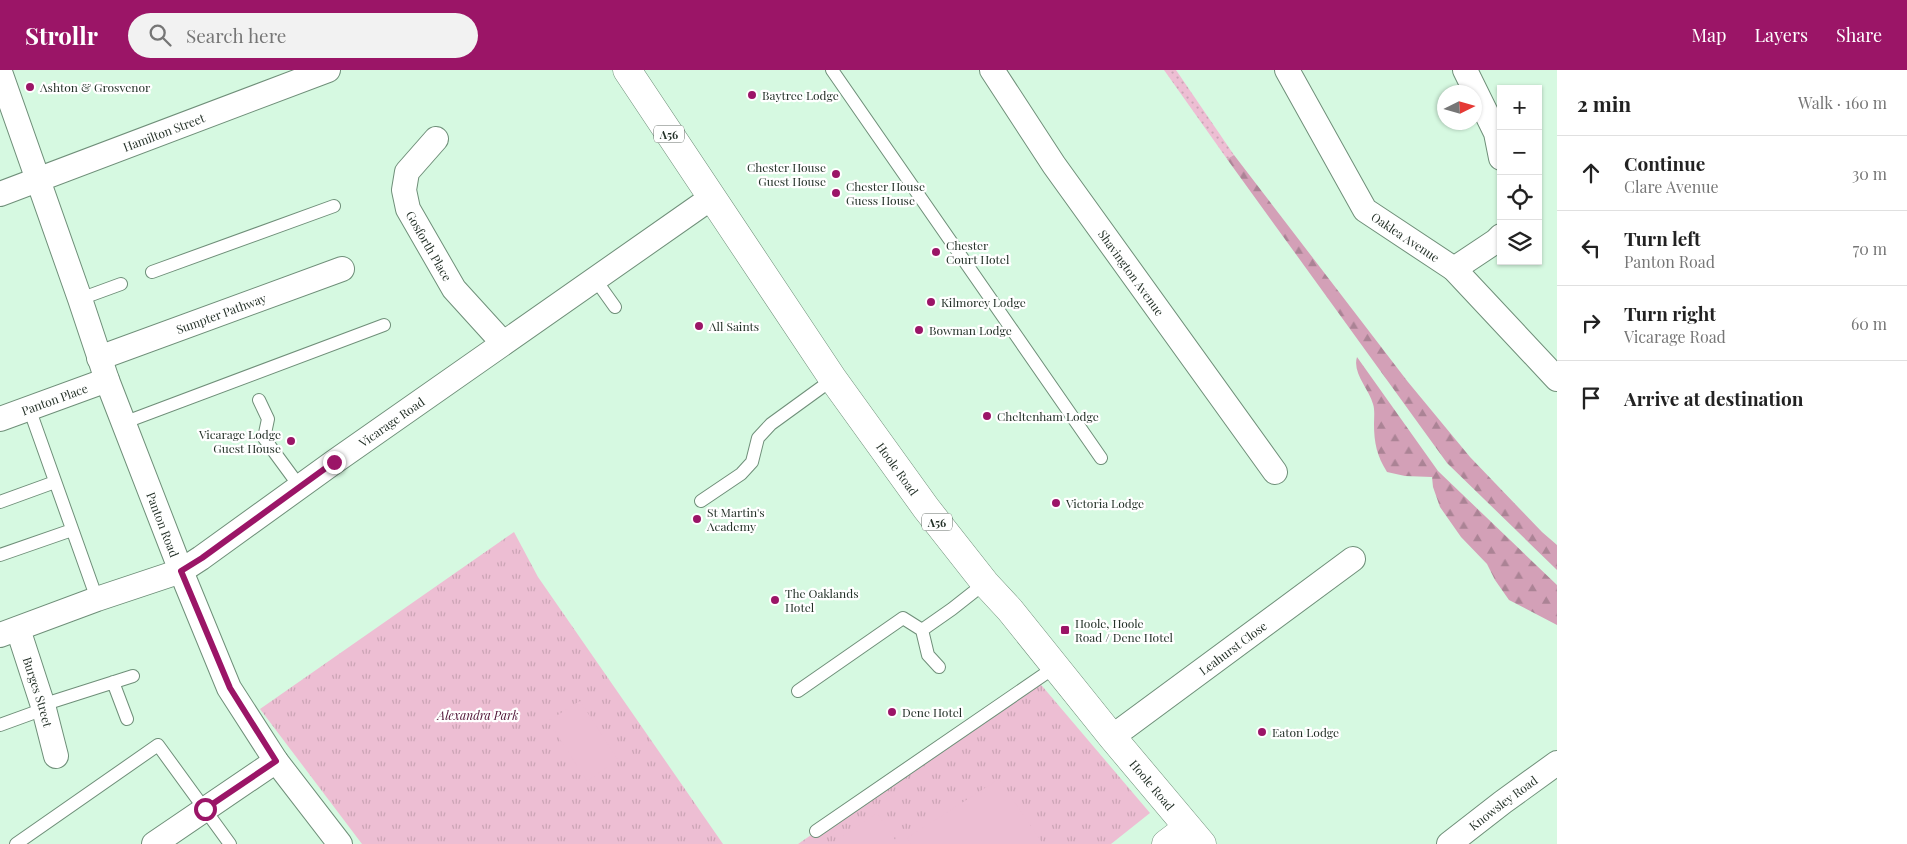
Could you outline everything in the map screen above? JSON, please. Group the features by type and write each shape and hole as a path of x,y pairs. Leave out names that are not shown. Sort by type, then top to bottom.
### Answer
{"main road":[{"name":"Hoole Road","path":"627,70 833,379 926,508 1195,836"},
{"path":"1166,844 1195,836"}],"street":[{"name":"Hamilton Street","path":"0,194 328,70"},
{"name":"Shavington Avenue","path":"992,70 1054,165 1275,472"},
{"name":"Oaklea Avenue","path":"1287,70 1365,210 1454,269 1557,379"},
{"path":"1465,70 1497,138"},
{"name":"Panton Road","path":"0,72 107,380 181,571 230,688 276,761 340,844"},
{"name":"Gosforth Place","path":"436,139 407,172 404,190 408,209 454,288 503,343"},
{"name":"Vicarage Road","path":"9,632 97,599 181,571 711,198"},
{"path":"1454,269 1497,240"},
{"name":"Sumpter Pathway","path":"99,358 342,270"},
{"name":"Panton Place","path":"0,419 107,380"},
{"name":"Leahurst Close","path":"1112,737 1354,559"},
{"name":"Burges Street","path":"9,632 43,707 56,756"},
{"path":"154,844 276,761"},
{"name":"Knowsley Road","path":"1449,844 1557,763"}],"lane":[{"path":"832,70 1101,458"},
{"path":"152,272 334,206"},
{"path":"595,279 615,307"},
{"path":"80,298 121,284"},
{"path":"124,423 384,325"},
{"path":"701,501 741,474 752,462 758,438 771,424 833,379"},
{"path":"258,400 268,419 264,438 300,487"},
{"path":"29,408 97,599"},
{"path":"0,502 55,482"},
{"path":"0,555 72,530"},
{"path":"922,630 985,582"},
{"path":"798,691 903,618 922,630 928,656 939,667"},
{"path":"816,831 1055,667"},
{"path":"0,725 43,707 133,676"},
{"path":"113,682 127,719"},
{"path":"16,844 158,745 230,844"}],"green space":[{"path":"1164,70 1176,70 1234,155 1227,159"},
{"path":"1234,155 1408,382 1470,457 1542,532 1557,545 1557,570 1447,463 1227,159"},
{"path":"1357,357 1438,471 1557,585 1557,625 1509,600 1495,580 1487,564 1461,537 1440,507 1433,487 1432,477 1405,476 1387,472 1375,443 1374,406 1359,375 1356,363"},
{"name":"Alexandra Park","path":"514,532 538,577 723,844 362,844 260,709"},
{"path":"1037,680 1150,813 1111,844 798,844"},
{"path":"580,701 618,760 587,781 548,721"},
{"path":"999,779 1043,844 911,844 907,838"},
{"path":"877,813 898,844 831,844"}],"place":[{"name":"Ashton & Grosvenor","path":"30,87"},
{"name":"Baytree Lodge","path":"752,95"},
{"name":"Chester House Guest House","path":"836,174"},
{"name":"Chester House Guess House","path":"836,193"},
{"name":"Chester Court Hotel","path":"936,252"},
{"name":"Kilmorey Lodge","path":"931,302"},
{"name":"All Saints","path":"699,326"},
{"name":"Bowman Lodge","path":"919,330"},
{"name":"Cheltenham Lodge","path":"987,416"},
{"name":"Vicarage Lodge Guest House","path":"291,441"},
{"name":"Victoria Lodge","path":"1056,503"},
{"name":"St Martin's Academy","path":"697,519"},
{"name":"The Oaklands Hotel","path":"775,600"},
{"name":"Hoole, Hoole Road / Dene Hotel","path":"1065,630"},
{"name":"Dene Hotel","path":"892,712"},
{"name":"Eaton Lodge","path":"1262,732"}],"route":[{"path":"205,809 276,761 230,688 181,571 202,558 334,462"}]}
